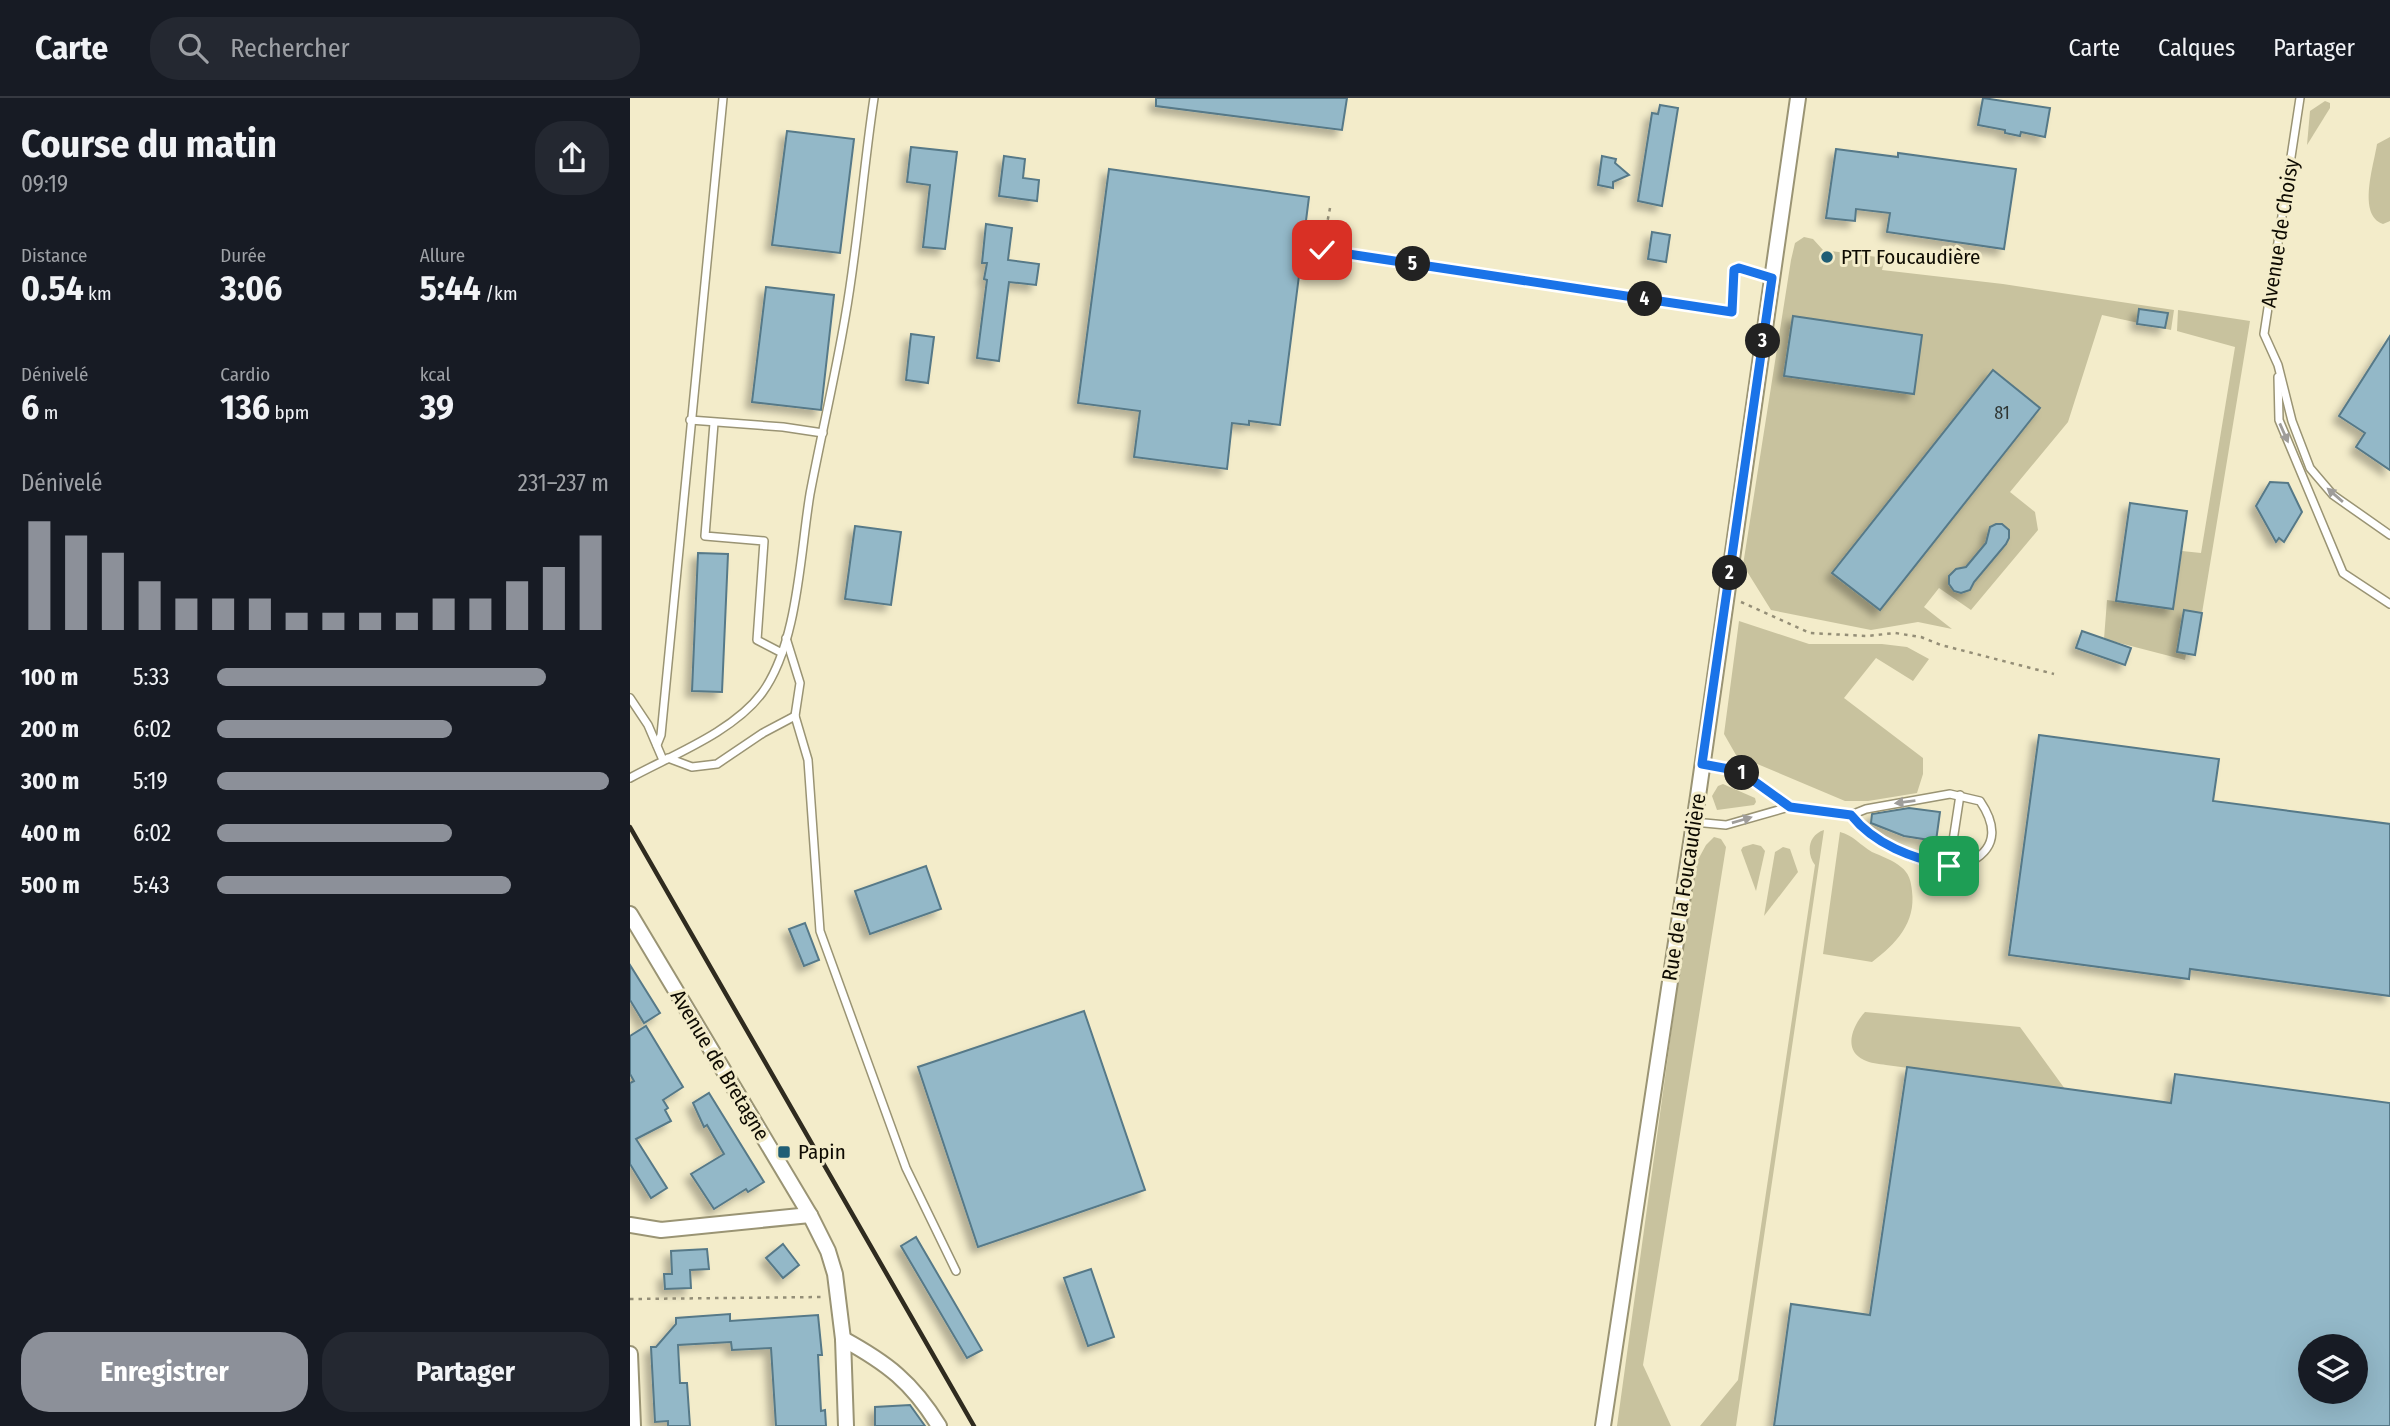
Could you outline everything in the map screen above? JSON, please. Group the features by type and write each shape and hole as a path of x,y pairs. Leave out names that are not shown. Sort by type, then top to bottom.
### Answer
{"street":[{"name":"Rue de la Foucaudière","path":"1603,1426 1694,822 1798,98"},
{"name":"Avenue de Bretagne","path":"630,914 810,1215 828,1251 839,1297 846,1426"},
{"path":"630,1225 662,1230 810,1215"},
{"path":"842,1339 883,1362 898,1374 928,1408 939,1426"},
{"path":"630,1354 633,1426"}],"lane":[{"path":"657,745 661,735 723,98"},
{"path":"630,778 723,727 744,712 761,695 778,669 793,611 810,495 846,316 874,98"},
{"name":"Avenue de Choisy","path":"2278,365 2264,334 2300,98"},
{"path":"2278,365 2292,421 2310,468 2333,495 2390,534"},
{"path":"2278,365 2278,420 2343,573 2390,604"},
{"path":"690,420 823,433"},
{"path":"714,422 705,536 764,541 757,640 782,653"},
{"path":"786,638 800,683 795,716 808,760 820,931 906,1168 957,1271"},
{"path":"630,698 648,725 665,759 692,767 717,764 795,716"},
{"path":"1702,764 1740,771 1790,807"},
{"path":"1694,822 1726,825 1790,807 1851,815 1890,804 1950,794 1979,801 1990,816 1990,844 1980,856 1954,868 1929,862 1885,844 1863,830 1851,815"},
{"path":"1949,866 1959,795"}],"path":[{"path":"1330,208 1322,250 1732,312 1734,270 1739,268 1772,278"},
{"path":"1727,593 1756,610 1810,633 1867,636 1895,633 1921,637 1941,645 2054,674"},
{"path":"630,1299 839,1297"}],"shaded area":[{"path":"2325,101 2330,103 2330,108 2307,145 2310,111"},
{"path":"2390,137 2390,221 2383,224 2375,219 2371,211 2369,188 2377,144"},
{"path":"1804,237 1813,239 1823,250 1885,258 1882,270 2003,284 2174,310 2171,330 2102,315 2068,422 2010,492 2035,512 2038,530 1971,610 1939,588 1924,607 1952,629 1918,622 1871,630 1771,610 1743,565 1791,260 1795,243"},
{"path":"2178,310 2250,321 2202,613 2193,612 2182,619 2177,652 2186,654 2185,660 2104,639 2107,600 2173,609 2182,551 2201,553 2235,347 2177,331"},
{"path":"1739,621 1809,644 1882,644 1907,647 1929,659 1913,681 1876,658 1844,698 1923,758 1923,774 1917,793 1868,801 1845,801 1736,755 1724,734"},
{"path":"1723,784 1755,798 1756,802 1754,805 1717,810 1712,796 1718,786"},
{"path":"1824,830 1736,1426 1700,1426 1738,1380 1815,865 1810,855 1810,845 1815,836"},
{"path":"1840,832 1898,865 1906,872 1910,881 1912,902 1907,923 1889,948 1872,962 1823,954"},
{"path":"1714,837 1721,839 1726,847 1643,1365 1671,1426 1617,1426 1694,867 1706,845"},
{"path":"1753,844 1761,846 1765,851 1756,891 1741,850"},
{"path":"1783,847 1790,849 1798,872 1764,916 1775,852"},
{"path":"1865,1012 2020,1027 2065,1089 1866,1061 1857,1056 1851,1044 1854,1030"}],"building":[{"path":"1156,98 1347,98 1342,130 1156,106"},
{"path":"1983,98 2050,108 2045,137 2021,132 2020,136 1978,125"},
{"path":"1660,105 1678,108 1662,206 1638,201 1652,113 1658,114"},
{"path":"787,131 854,139 840,253 772,245"},
{"path":"911,147 957,152 945,249 923,247 930,185 907,182"},
{"path":"1836,149 1898,157 1898,153 2016,169 2004,249 1887,232 1890,213 1856,209 1855,221 1826,218"},
{"path":"1004,156 1025,159 1023,178 1039,180 1037,201 999,196"},
{"path":"1602,156 1616,159 1615,163 1629,175 1613,182 1613,188 1598,185"},
{"path":"1109,169 1309,197 1280,425 1249,421 1249,425 1232,423 1227,469 1134,457 1140,411 1078,403"},
{"path":"986,224 1012,228 1008,260 1039,264 1036,285 1009,282 999,361 977,358 987,280 984,279 987,263 982,263"},
{"path":"1652,232 1670,235 1666,262 1648,259"},
{"path":"766,287 834,295 821,410 752,402"},
{"path":"2139,309 2168,313 2165,328 2137,324"},
{"path":"1793,316 1922,335 1914,394 1784,376"},
{"path":"911,334 934,337 928,383 906,380"},
{"path":"2390,336 2390,470 2356,447 2365,433 2339,416"},
{"path":"1993,370 2040,408 1880,610 1832,573"},
{"path":"2270,482 2288,483 2302,512 2284,542 2279,538 2276,542 2256,506"},
{"path":"2130,503 2187,511 2173,609 2116,601"},
{"path":"2002,524 2009,530 2006,544 1970,590 1961,593 1954,591 1949,584 1949,576 1956,569 1966,567 1986,543 1990,527"},
{"path":"855,526 901,532 891,605 845,599"},
{"path":"698,553 728,554 722,692 692,691"},
{"path":"2184,610 2202,613 2195,655 2177,652"},
{"path":"2082,631 2131,648 2125,665 2076,648"},
{"path":"2039,735 2219,759 2213,801 2390,824 2390,996 2190,969 2189,979 2009,955"},
{"path":"1909,808 1940,812 1936,841 1904,836 1871,823 1872,814"},
{"path":"926,866 941,909 870,934 855,891"},
{"path":"805,923 819,960 804,966 789,929"},
{"path":"630,965 660,1013 644,1023 630,1000"},
{"path":"1084,1011 1145,1190 978,1247 918,1067"},
{"path":"646,1026 683,1087 663,1100 671,1121 636,1139 667,1188 651,1198 630,1164 630,1083 634,1081 630,1074 630,1036"},
{"path":"1907,1067 2171,1103 2175,1074 2390,1103 2390,1426 1774,1426 1791,1304 1870,1315"},
{"path":"709,1093 764,1182 748,1192 746,1189 714,1209 691,1174 724,1154 707,1125 704,1127 693,1103"},
{"path":"916,1237 982,1350 967,1358 901,1246"},
{"path":"783,1244 799,1265 783,1278 766,1258"},
{"path":"707,1249 709,1269 690,1270 691,1288 665,1289 664,1274 672,1274 671,1251"},
{"path":"1091,1269 1114,1337 1088,1346 1064,1278"},
{"path":"730,1314 730,1321 818,1315 822,1355 818,1355 821,1411 825,1410 826,1426 776,1426 771,1348 732,1350 731,1342 678,1345 680,1383 687,1383 690,1426 668,1426 668,1421 655,1422 651,1347 656,1347 676,1324 676,1318"},
{"path":"910,1405 925,1426 875,1426 875,1407"}],"railway":[{"path":"630,827 974,1426"}],"place":[{"name":"PTT Foucaudière","path":"1827,257"},
{"name":"Papin","path":"784,1152"}],"route":[{"path":"1322,250 1732,312 1734,270 1739,268 1772,278 1702,764 1740,771 1790,807 1851,815 1863,830 1885,844 1929,862 1949,866"}]}
